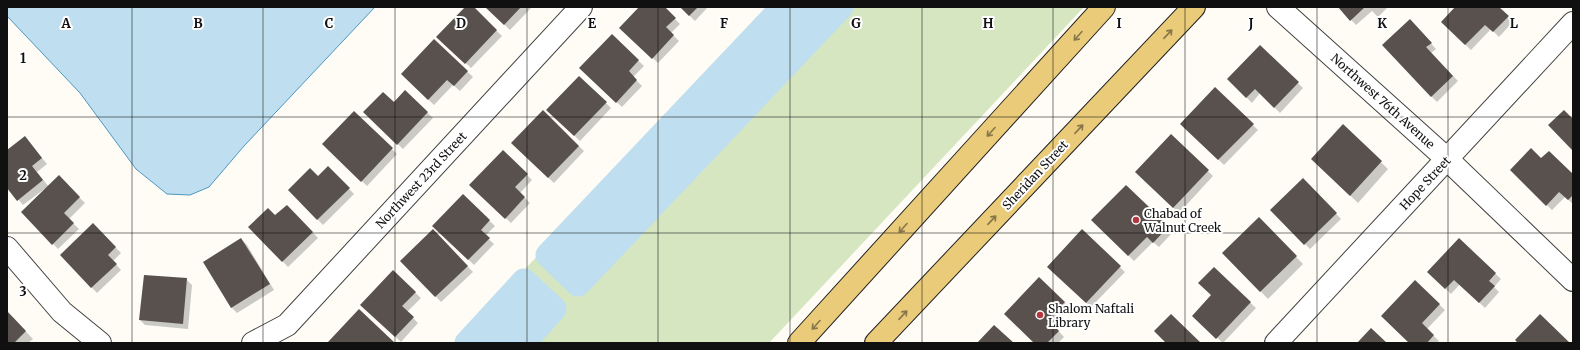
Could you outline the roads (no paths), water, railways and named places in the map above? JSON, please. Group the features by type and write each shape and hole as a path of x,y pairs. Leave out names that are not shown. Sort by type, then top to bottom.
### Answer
{"main road":[{"path":"799,343 1104,7"},
{"name":"Sheridan Street","path":"876,343 1194,7"}],"street":[{"name":"Northwest 23rd Street","path":"253,343 287,325 581,7"},
{"name":"Northwest 76th Avenue","path":"1278,7 1447,159 1573,280"},
{"name":"Hope Street","path":"1276,343 1573,23"},
{"path":"7,248 62,312 100,343"}],"water":[{"path":"7,7 375,7 244,146 209,187 190,195 167,194 136,169 80,93 7,16"},
{"path":"783,7 841,7 578,284 548,255"},
{"path":"524,281 554,309 523,343 467,343"}],"waterway":[{"path":"783,7 548,255 578,284 841,7"},
{"path":"467,343 524,281 554,309 523,343"}],"place":[{"name":"Chabad of Walnut Creek","path":"1136,220"},
{"name":"Shalom Naftali Library","path":"1040,315"}]}
